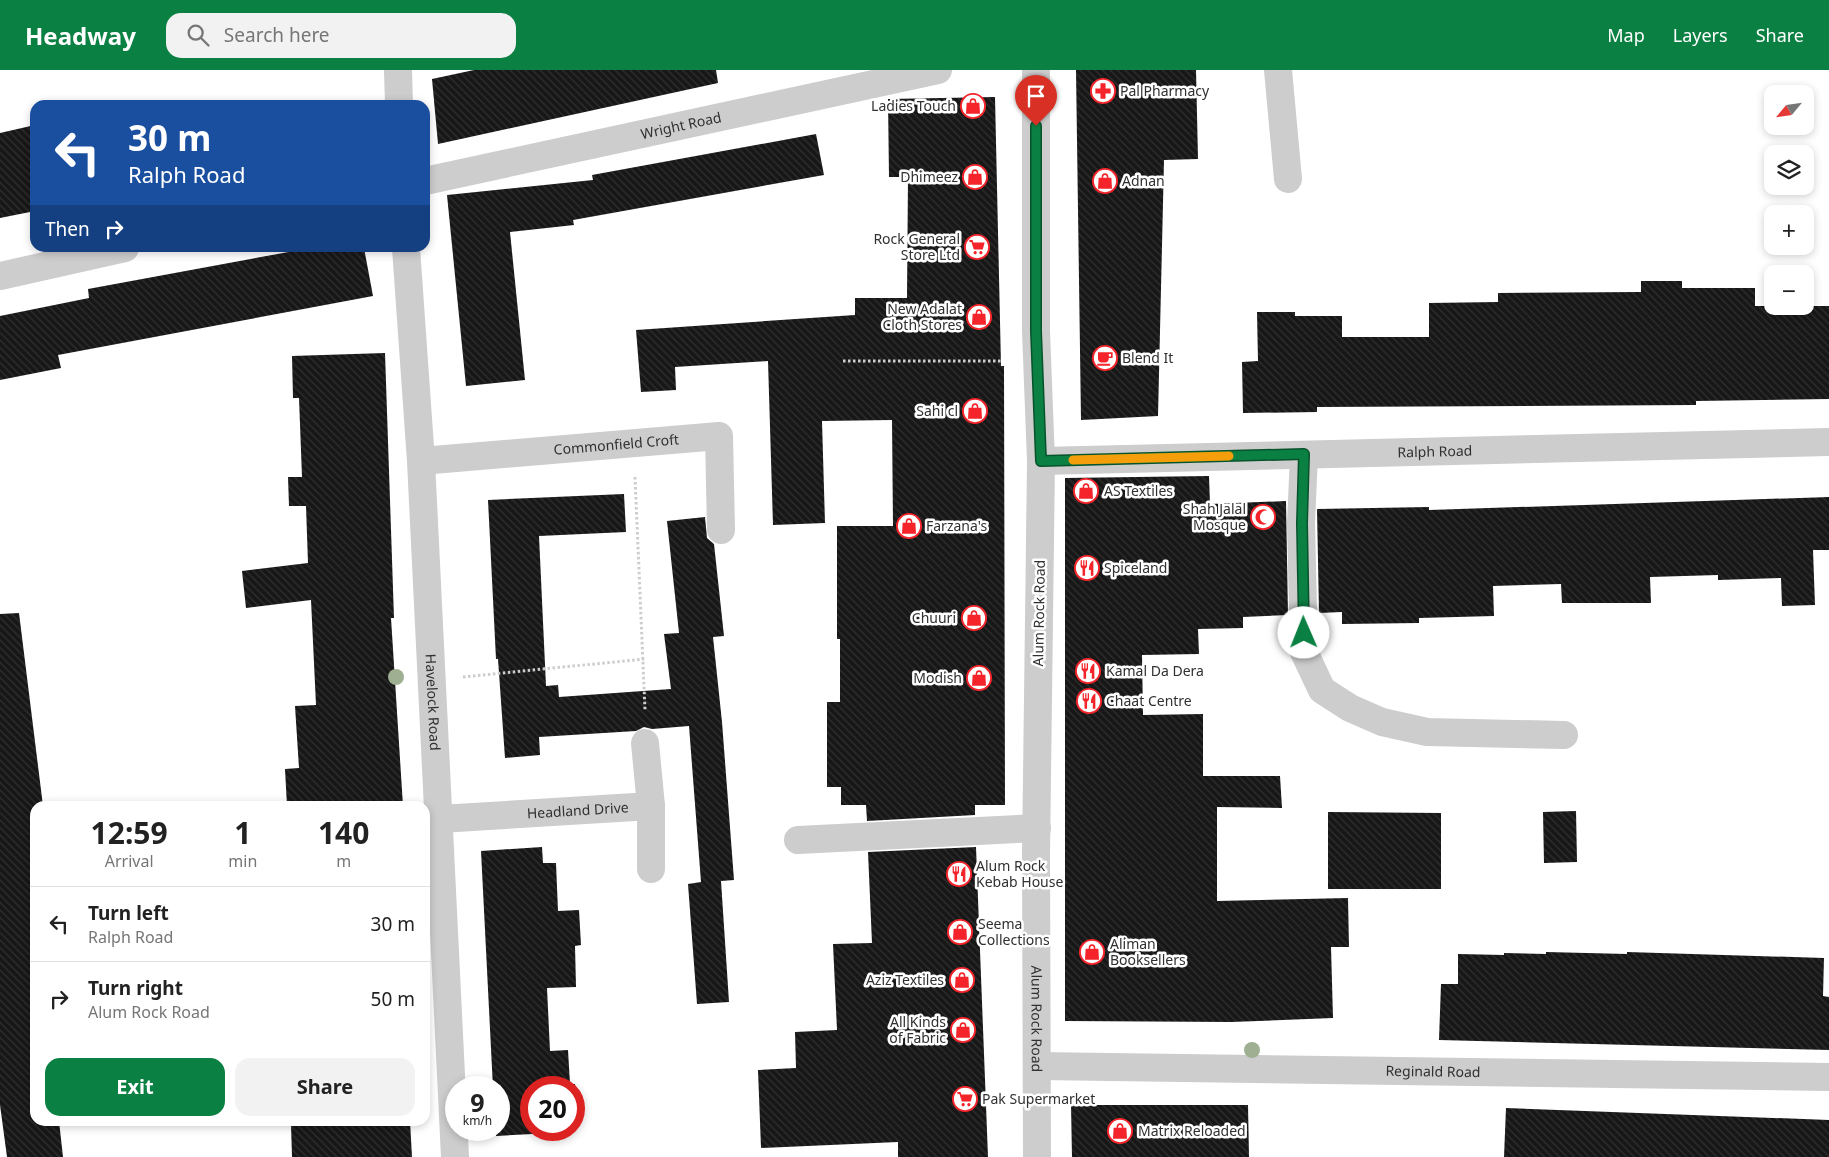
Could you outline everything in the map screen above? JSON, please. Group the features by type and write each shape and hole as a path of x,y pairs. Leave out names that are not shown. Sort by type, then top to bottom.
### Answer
{"street":[{"path":"398,70 399,100"},
{"name":"Wright Road","path":"430,180 938,70"},
{"name":"Alum Rock Road","path":"1036,70 1037,361 1041,461 1037,828 1037,1157"},
{"path":"1278,70 1288,180"},
{"path":"0,276 107,252"},
{"name":"Havelock Road","path":"406,252 421,461 455,1157"},
{"name":"Commonfield Croft","path":"421,461 719,436 721,530"},
{"name":"Ralph Road","path":"1041,461 1829,442"},
{"path":"1304,454 1302,523 1304,652 1322,690 1350,708 1382,722 1427,732 1564,735"},
{"path":"645,743 651,806 651,869"},
{"name":"Headland Drive","path":"440,820 651,806"},
{"path":"798,840 1037,828"},
{"name":"Reginald Road","path":"1038,1066 1829,1077"}],"path":[{"path":"843,361 1037,361"},
{"path":"634,442 644,659 645,743"},
{"path":"432,680 644,659"}],"building":[{"path":"474,70 716,70 718,83 438,144 432,79"},
{"path":"1076,70 1196,70 1198,159 1164,160 1158,416 1081,420"},
{"path":"995,97 1001,366 1004,366 1005,805 975,805 975,815 867,821 866,805 841,805 841,787 827,787 827,702 840,702 840,639 837,639 837,526 893,526 892,420 822,421 825,523 773,525 768,361 675,367 676,390 641,392 636,330 855,315 855,298 907,298 908,177 889,177 888,99"},
{"path":"30,126 30,212 0,218 0,133"},
{"path":"816,134 824,175 573,220 574,225 510,232 525,380 466,386 447,195 593,180 592,175"},
{"path":"288,252 365,252 373,296 58,355 61,368 0,380 0,316 89,298 88,289"},
{"path":"1641,281 1682,281 1682,288 1755,288 1755,306 1764,306 1764,315 1814,315 1814,306 1829,306 1829,399 1696,401 1696,405 1317,407 1317,412 1243,413 1242,362 1258,361 1257,312 1295,312 1295,316 1342,316 1342,337 1429,337 1429,303 1498,302 1498,293 1641,292"},
{"path":"385,353 394,618 391,618 403,801 287,801 285,769 299,768 295,706 316,705 311,600 246,608 242,571 308,563 306,506 289,506 288,477 302,477 299,398 293,398 292,356"},
{"path":"1209,476 1210,504 1286,501 1288,615 1243,617 1243,628 1198,629 1199,654 1142,655 1143,715 1203,714 1203,776 1280,776 1282,808 1217,807 1217,901 1348,898 1349,947 1331,947 1333,1018 1231,1022 1065,1021 1065,478"},
{"path":"624,494 626,532 539,536 546,686 558,685 559,697 671,689 664,634 679,633 667,521 705,517 707,538 714,544 724,636 713,637 722,722 734,880 721,881 729,1002 697,1004 688,884 701,882 689,726 652,729 644,727 636,731 539,737 540,755 505,758 498,659 496,659 488,500"},
{"path":"1829,497 1829,550 1813,550 1815,605 1782,606 1781,578 1718,580 1718,575 1650,577 1651,603 1562,603 1561,584 1493,586 1494,616 1419,618 1419,623 1342,624 1342,612 1319,613 1317,509 1429,507 1429,510"},
{"path":"19,613 42,801 30,801 30,1126 60,1126 63,1157 7,1157 0,1105 0,614"},
{"path":"1576,811 1577,862 1544,863 1543,812"},
{"path":"1328,812 1441,813 1441,889 1328,889"},
{"path":"542,847 543,863 556,863 558,911 579,910 581,945 575,946 576,987 547,988 550,1051 568,1050 570,1076 520,1076 520,1135 510,1135 510,1076 492,1076 481,851"},
{"path":"976,847 988,1157 898,1157 898,1142 761,1148 758,1070 796,1068 795,1032 837,1030 833,944 872,943 868,852"},
{"path":"1546,952 1627,954 1627,952 1824,958 1823,996 1829,997 1829,1050 1439,1040 1441,984 1458,984 1458,954 1504,955 1504,953 1546,954"},
{"path":"1071,1105 1248,1105 1249,1157 1072,1157"},
{"path":"1506,1108 1829,1120 1829,1157 1504,1157"},
{"path":"291,1126 410,1126 412,1157 292,1157"}],"slow traffic":[{"path":"1073,460 1229,456"}],"place":[{"name":"Pal Pharmacy","path":"1103,91"},
{"name":"Ladies Touch","path":"973,106"},
{"name":"Dhimeez","path":"975,177"},
{"name":"Adnan","path":"1105,181"},
{"name":"Rock General Store Ltd","path":"977,247"},
{"name":"New Adalat Cloth Stores","path":"979,317"},
{"name":"Blend It","path":"1105,358"},
{"name":"Sahi cl","path":"975,411"},
{"name":"AS Textiles","path":"1086,491"},
{"name":"Shah Jalal Mosque","path":"1263,517"},
{"name":"Farzana's","path":"909,526"},
{"name":"Spiceland","path":"1087,568"},
{"name":"Chuuri","path":"974,618"},
{"name":"Kamal Da Dera","path":"1088,671"},
{"name":"Modish","path":"979,678"},
{"name":"Chaat Centre","path":"1089,701"},
{"name":"Alum Rock Kebab House","path":"959,874"},
{"name":"Seema Collections","path":"960,932"},
{"name":"Aliman Booksellers","path":"1092,952"},
{"name":"Aziz Textiles","path":"962,980"},
{"name":"All Kinds of Fabric","path":"963,1030"},
{"name":"Pak Supermarket","path":"965,1099"},
{"name":"Matrix Reloaded","path":"1120,1131"}],"route":[{"path":"1036,126 1036,331 1041,461 1304,454 1302,523 1304,633"}]}
